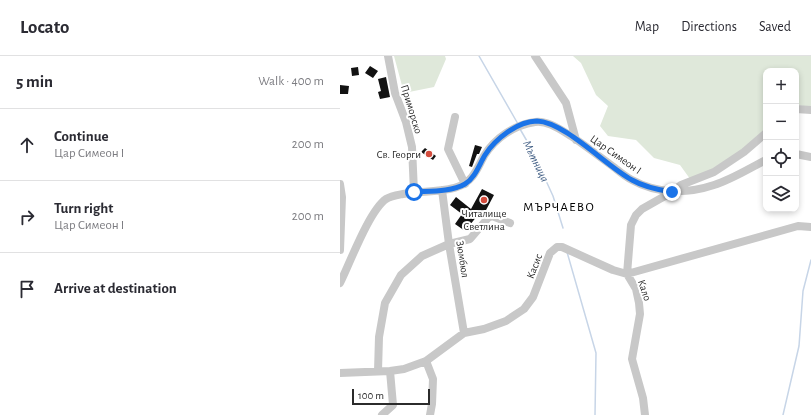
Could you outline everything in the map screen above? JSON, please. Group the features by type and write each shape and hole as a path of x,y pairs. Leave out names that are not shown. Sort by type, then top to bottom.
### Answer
{"street":[{"name":"Приморско","path":"388,56 395,93 406,122 412,148 414,192"},
{"path":"535,56 566,103 576,140"},
{"path":"799,109 811,110"},
{"path":"340,283 369,220 380,205 387,199 395,195 456,188 465,184 448,149 455,117"},
{"name":"Цар Симеон I","path":"465,184 475,174 485,155 497,140 519,126 538,121 556,126 632,180 657,190 672,192 694,190 715,185 763,161"},
{"name":"Кало","path":"645,415 643,398 632,359 640,320 636,289 627,274 631,225 636,215 642,209 672,192 681,185 714,172 744,152 763,136"},
{"path":"799,155 811,157"},
{"path":"340,184 342,197 340,250"},
{"name":"Зюмбюл","path":"442,190 449,244 464,332"},
{"path":"378,371 379,337 385,303 401,275 422,256 449,244 470,239 488,218 492,216 510,223"},
{"path":"627,274 798,226 811,227"},
{"name":"Касис","path":"340,373 404,369 426,361 464,332 484,329 506,321 524,309 533,298 550,254 557,247 562,247 613,270 627,274"},
{"path":"426,361 433,379 430,415"},
{"path":"382,415 393,405 390,371"}],"shaded area":[{"path":"394,56 445,56 446,59 434,87 404,93"},
{"path":"573,56 811,56 811,107 799,105 799,68 763,68 763,139 693,183 680,165 654,158 636,140 608,136 600,126 608,106 596,95 581,63"}],"building":[{"path":"370,66 378,71 373,78 365,73"},
{"path":"358,67 359,75 352,76 351,68"},
{"path":"386,77 390,97 380,99 378,92 381,91 378,79"},
{"path":"340,85 349,86 348,94 340,94"},
{"path":"475,145 482,147 479,154 477,154 472,167 469,166"},
{"name":"Св. Георги","path":"425,148 436,156 433,160 421,152"},
{"path":"482,189 494,195 485,212 482,210 465,231 455,224 462,214 450,205 456,197 471,209"}],"waterway":[{"name":"Мътница","path":"479,56 518,124"},
{"name":"Мътница","path":"520,129 531,148 553,196 563,228"},
{"name":"Мътница","path":"567,252 596,353 595,415"},
{"path":"783,415 799,346 803,291 811,260"}],"place":[{"name":"Св. Георги","path":"429,154"},
{"name":"Читалище Светлина","path":"484,200"}],"district":[{"name":"МЪРЧАЕВО","path":"559,206"}],"route":[{"path":"414,192 456,188 465,184 475,174 485,155 497,140 503,135 522,125 538,121 556,126 632,180 657,190 672,192"}]}
